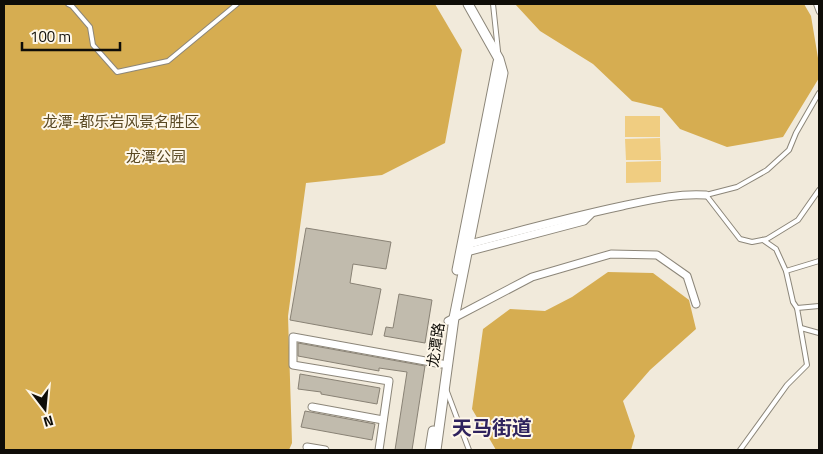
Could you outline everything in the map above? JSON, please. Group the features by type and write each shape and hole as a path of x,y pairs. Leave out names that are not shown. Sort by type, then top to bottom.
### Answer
{"street":[{"path":"468,4 499,59"},
{"name":"龙潭路","path":"430,450 442,364 464,249 503,73 499,59"},
{"path":"464,249 584,221 593,212 661,198 696,194 706,195"},
{"path":"451,319 532,277 611,254 657,255 687,276 696,304"},
{"name":"龙潭路","path":"436,450 445,385 451,319"},
{"path":"379,450 389,381 293,365 293,337 442,364"},
{"path":"312,407 383,420"},
{"path":"307,447 325,450"}],"lane":[{"path":"68,4 72,6 90,27 93,45 117,72 168,62 237,4"},
{"path":"493,4 499,59"},
{"path":"816,4 819,12"},
{"path":"819,93 796,133 789,150 767,170 737,187 706,195 740,239 752,242 767,239 798,220 819,190"},
{"path":"740,450 787,385 806,364 797,308 793,302 786,271 776,250 762,240"},
{"path":"786,271 819,261"},
{"path":"797,308 819,306"},
{"path":"800,328 819,333"},
{"path":"445,385 469,450"}],"shaded area":[{"path":"625,116 660,116 660,137 625,137"},
{"path":"660,138 661,160 626,160 625,139"},
{"path":"661,161 661,182 626,183 626,162"}],"green space":[{"name":"龙潭-都乐岩风景名胜区","path":"4,4 435,4 462,50 445,143 382,175 306,183 288,316 292,443 289,450 4,450"},
{"path":"515,4 804,4 811,16 819,64 819,78 783,137 727,147 680,129 662,108 632,101 593,64 540,31"},
{"path":"608,272 653,273 689,300 696,329 650,370 623,401 635,436 631,450 496,450 472,409 483,329 510,309 545,311 572,297"}],"building":[{"path":"306,228 391,242 386,269 353,264 350,283 381,289 372,335 290,320"},
{"path":"399,294 432,300 425,343 384,336 386,327 393,328"},
{"path":"298,343 425,366 412,450 395,450 407,372 379,368 379,371 298,356"},
{"path":"300,374 380,388 377,404 298,389"},
{"path":"305,411 375,424 372,440 301,427"}],"district":[{"name":"天马街道","path":"492,428"}],"park label":[{"name":"龙潭公园","path":"156,157"}]}
